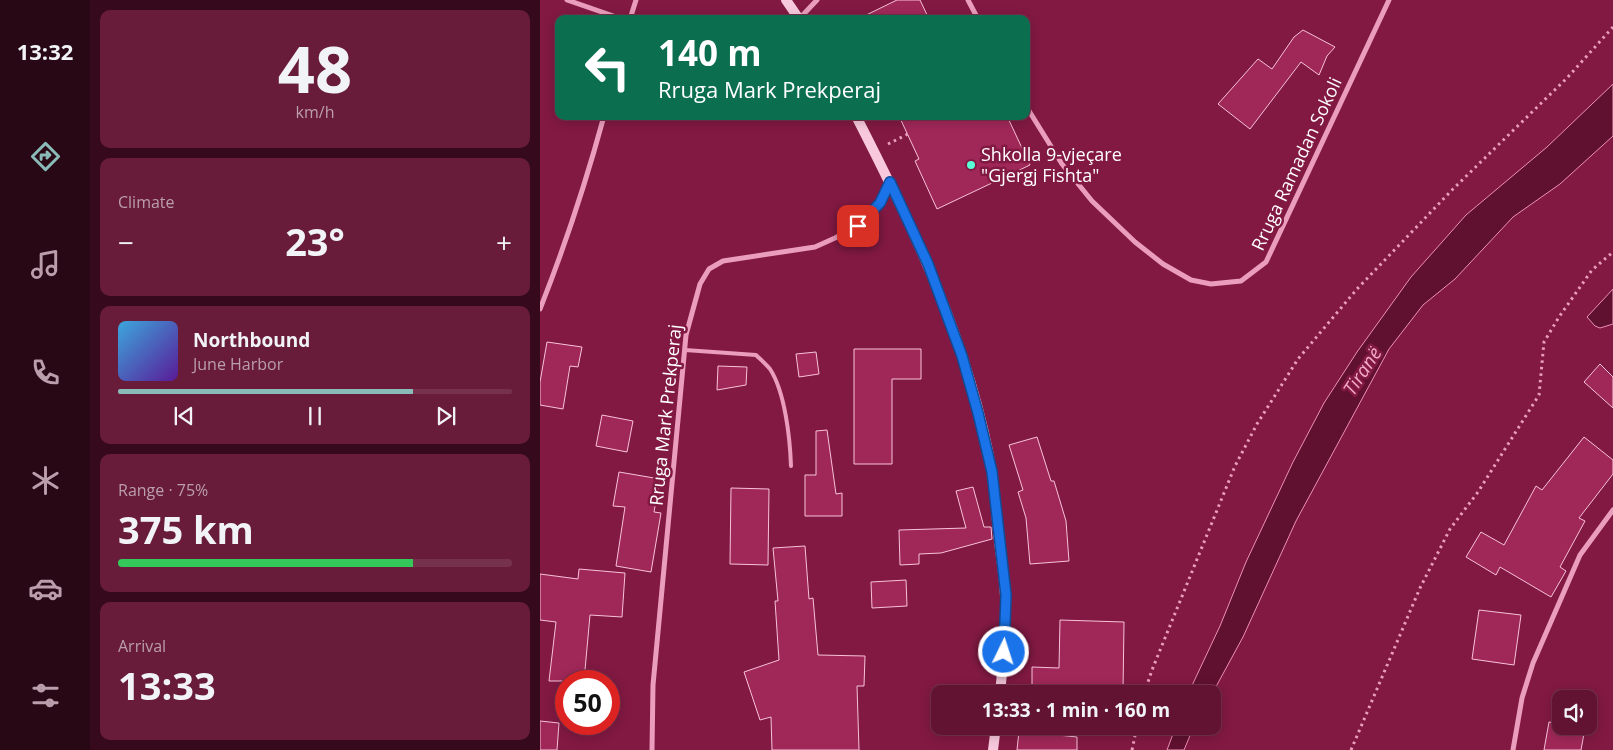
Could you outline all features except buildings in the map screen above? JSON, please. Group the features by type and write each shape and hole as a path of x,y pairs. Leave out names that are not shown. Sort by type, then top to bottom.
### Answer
{"main road":[{"path":"786,0 796,15"},
{"path":"858,120 890,182 928,264 962,356 992,472 1006,595 1006,632 1001,685"},
{"path":"993,750 995,735"}],"street":[{"path":"568,0 611,15"},
{"path":"631,15 636,0"},
{"path":"803,15 817,0"},
{"path":"968,0 976,15"},
{"name":"Rruga Ramadan Sokoli","path":"1030,112 1062,164 1092,201 1135,242 1163,264 1191,280 1210,284 1241,281 1266,262 1389,0"},
{"path":"540,309 584,185 603,120"},
{"name":"Rruga Mark Prekperaj","path":"652,750 653,685 686,335 700,284 709,269 723,261 815,247 858,226 880,203 890,182"},
{"path":"1513,750 1522,698 1533,663 1580,556 1613,510"}],"lane":[{"path":"685,350 756,355 769,369 778,386 789,436 791,466"}],"path":[{"path":"1147,685 1235,466 1257,424 1298,359 1357,289 1452,190 1567,78 1613,27"},
{"path":"890,143 908,134"},
{"path":"1351,750 1420,588 1450,529 1478,492 1539,395 1544,342 1592,270 1613,252"},
{"path":"1132,750 1135,735"}],"water":[{"name":"Tiranë","path":"1613,84 1613,136 1560,184 1513,217 1455,279 1423,305 1389,349 1296,521 1243,637 1217,685 1192,685 1220,626 1246,562 1293,462 1324,403 1357,352 1411,277 1466,215 1547,147"},
{"path":"1613,289 1613,324 1600,328 1595,326 1587,317"},
{"path":"1173,735 1190,735 1184,750 1167,750"}],"place":[{"name":"Shkolla 9-vjeçare \"Gjergj Fishta\"","path":"971,165"}],"route":[{"path":"858,226 880,203 890,182 928,264 962,356 992,472 1006,595 1004,652"}]}
